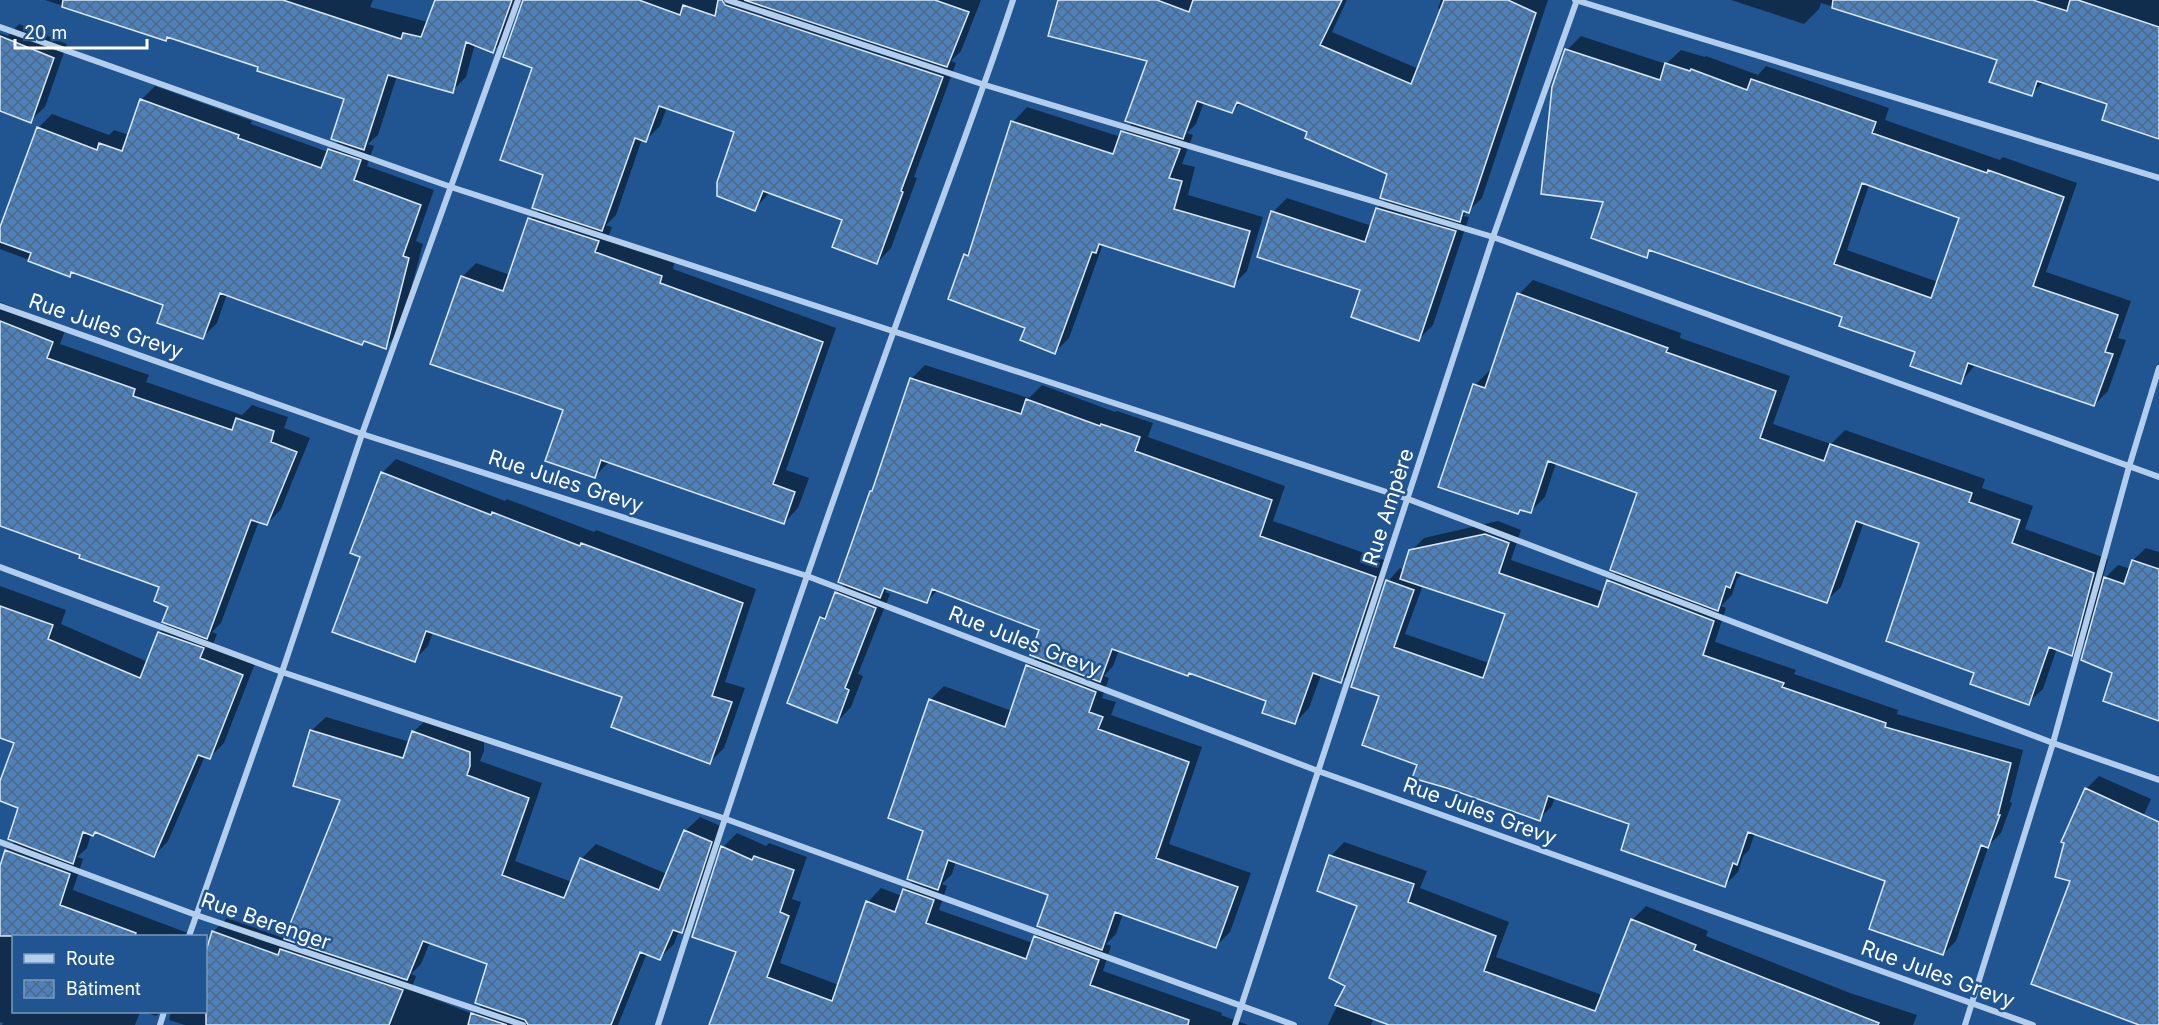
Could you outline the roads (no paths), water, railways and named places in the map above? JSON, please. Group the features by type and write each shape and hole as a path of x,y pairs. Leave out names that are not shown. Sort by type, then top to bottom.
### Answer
{"street":[{"path":"189,935 282,672 362,434 518,0"},
{"path":"727,0 985,86 1493,237 2159,477"},
{"path":"658,1025 723,818 893,333 985,86 1013,0"},
{"path":"1576,0 2159,178"},
{"name":"Rue Ampère","path":"1235,1025 1493,237 1576,0"},
{"path":"0,27 451,187 893,333 1408,499 2053,743 2159,780"},
{"name":"Rue Jules Grevy","path":"0,306 362,434 807,576 1318,771 2033,1025"},
{"path":"1965,1025 2053,743 2129,467 2159,368"},
{"path":"0,567 282,672 723,818 1294,1025"},
{"name":"Rue Berenger","path":"0,842 196,915 523,1025"}]}
